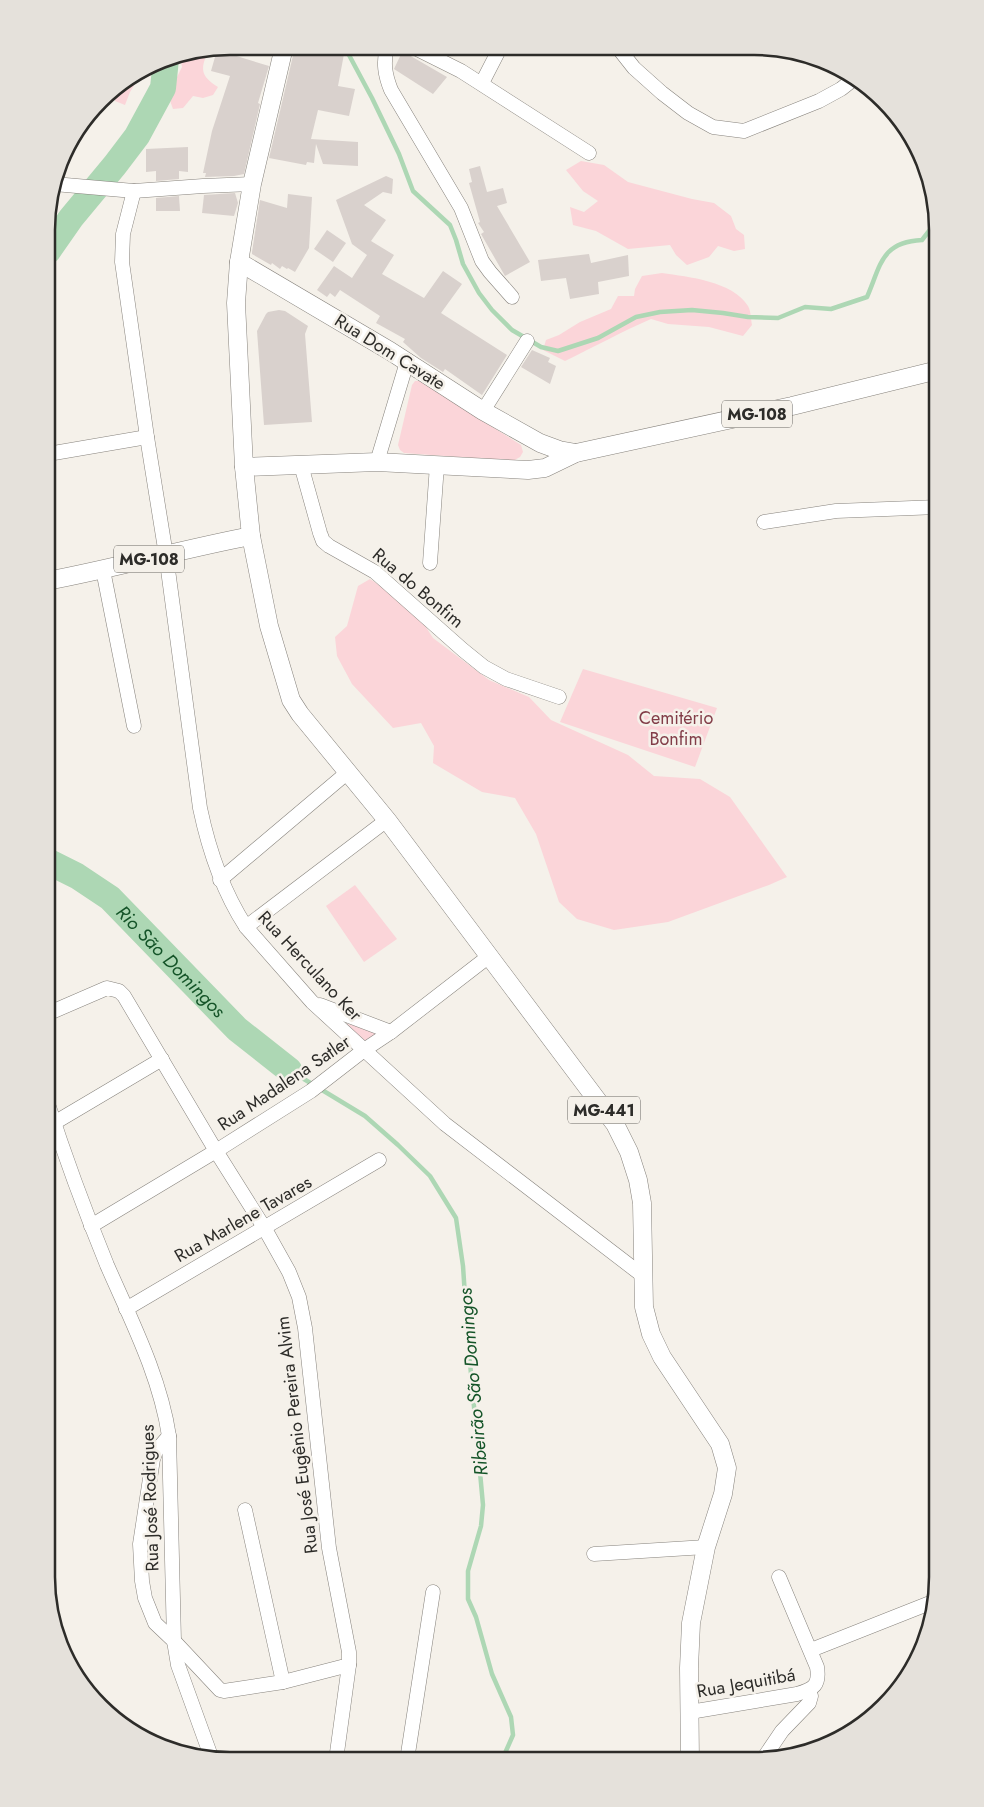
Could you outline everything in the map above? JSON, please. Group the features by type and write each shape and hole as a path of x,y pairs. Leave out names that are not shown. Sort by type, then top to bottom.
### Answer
{"main road":[{"path":"251,536 244,467 236,303 239,262 252,184 282,55"},
{"name":"Rua Dom Cavate","path":"239,262 408,362 483,411 540,443"},
{"name":"MG-108","path":"244,467 377,462 512,469 545,468 576,453 792,406 929,372"},
{"path":"540,443 545,460 545,468"},
{"name":"MG-108","path":"540,443 559,450 576,453"},
{"name":"MG-108","path":"55,579 251,536"},
{"name":"MG-441","path":"251,536 269,626 290,700 387,820 615,1124 629,1152 638,1180 642,1203 644,1307 651,1334 662,1357 720,1444 725,1455 727,1468 726,1481 706,1547 691,1623 688,1668 690,1752"}],"street":[{"path":"385,55 385,77 391,90 461,208 482,261 512,297"},
{"path":"429,55 482,83 589,153"},
{"path":"482,83 496,55"},
{"path":"624,55 634,68 688,113 713,127 744,131 819,101 849,83"},
{"path":"61,185 128,191 252,184"},
{"name":"Rua Herculano Ker","path":"128,191 122,262 166,555 200,808 206,837 220,880 246,927 312,1002 445,1124 642,1275"},
{"path":"483,411 527,341"},
{"path":"377,462 408,362"},
{"path":"55,453 147,437"},
{"name":"Rua do Bonfim","path":"301,465 323,541 375,572 484,667 506,679 560,697"},
{"path":"430,563 437,465"},
{"path":"764,522 844,510 929,507"},
{"path":"103,570 134,726"},
{"path":"220,880 348,772"},
{"path":"246,927 387,820"},
{"name":"Rua Madalena Satler","path":"91,1226 311,1091 488,957"},
{"name":"Rua José Eugênio Pereira Alvim","path":"55,1010 106,988 119,991 124,996 216,1151 265,1229 289,1272 299,1298 326,1530 347,1636 349,1665 337,1752"},
{"path":"312,1002 391,1032"},
{"path":"55,1123 162,1059"},
{"name":"Rua José Rodrigues","path":"55,1127 91,1226 156,1382 166,1416 169,1436 174,1641 178,1665 209,1751"},
{"name":"Rua Marlene Tavares","path":"126,1309 380,1160"},
{"path":"169,1436 156,1451 153,1459 140,1544 142,1581 150,1613 155,1623 220,1690 224,1691 283,1682 349,1665"},
{"path":"245,1510 283,1682"},
{"path":"594,1554 706,1547"},
{"name":"Rua Jequitibá","path":"690,1712 809,1691 814,1687 818,1680 818,1674 810,1650 779,1577"},
{"path":"409,1752 433,1592"},
{"path":"810,1650 927,1604"},
{"name":"Rua Jequitibá","path":"768,1752 782,1731 809,1703 811,1696 809,1691"}],"green space":[{"path":"206,56 203,71 208,79 218,87 213,95 203,98 193,96 183,108 173,109 168,95 182,67 181,62"},
{"path":"136,82 125,105 115,101 115,98"},
{"path":"581,161 604,165 628,182 714,203 731,216 736,229 744,235 745,249 734,251 718,246 709,257 687,265 676,255 670,245 628,249 596,231 573,225 570,207 584,212 598,201 583,191 566,170"},
{"path":"662,273 709,282 732,291 748,306 752,325 743,336 709,327 668,324 651,319 565,361 543,350 546,340 559,335 580,322 611,309 618,296 634,296 635,289 642,276"},
{"path":"415,381 420,381 521,445 523,452 520,457 513,461 404,453 398,445 412,385"},
{"path":"370,579 385,589 422,621 433,638 489,680 529,697 551,720 628,755 654,776 700,779 730,797 787,877 668,922 614,930 577,919 559,902 536,834 515,798 482,792 433,763 434,746 421,723 393,728 352,684 337,656 335,637 347,626 358,586"},
{"name":"Cemitério Bonfim","path":"583,669 717,708 695,767 560,722"},
{"path":"355,885 397,939 364,962 326,906"},
{"path":"339,1022 383,1032 367,1043"}],"building":[{"path":"233,55 269,66 258,103 260,104 244,174 205,177 206,173 203,173 212,131 230,76 211,71 215,56"},
{"path":"293,55 344,55 338,86 355,89 349,116 318,110 311,139 358,142 358,166 323,164 316,144 314,163 307,162 306,165 269,158"},
{"path":"401,55 409,55 447,77 433,94 394,69"},
{"path":"188,147 188,172 179,171 179,179 156,181 156,171 146,172 146,149"},
{"path":"480,166 487,192 503,188 507,203 497,206 530,262 505,276 481,234 484,232 478,223 480,222 469,183 472,182 469,169"},
{"path":"386,176 393,179 392,194 383,192 364,205 386,220 371,241 394,255 382,274 424,298 443,271 462,284 441,313 507,355 482,395 445,369 443,372 421,358 403,342 405,339 376,323 380,316 340,290 335,297 330,293 327,297 317,290 334,266 352,278 367,255 352,244 336,200"},
{"path":"235,193 238,203 234,216 202,213 204,195"},
{"path":"288,194 312,197 309,248 295,272 282,266 280,269 272,263 271,265 252,254 260,200 287,208"},
{"path":"179,196 180,211 156,211 156,198"},
{"path":"327,230 346,243 333,262 314,249"},
{"path":"589,254 591,263 628,255 629,276 598,282 599,294 570,299 566,278 541,281 538,260"},
{"path":"285,311 308,326 305,334 312,422 264,425 257,331 268,312"},
{"path":"532,350 550,358 548,362 556,366 550,384 521,367"}],"waterway":[{"path":"349,55 399,154 413,191 450,225 463,264 479,293 492,310 512,330 541,347 558,351 598,338 636,317 660,312 692,310 748,317 778,318 805,307 831,309 867,297 880,265 890,250 898,245 922,240 929,231"},
{"name":"Rio São Domingos","path":"55,241 71,218 137,136 163,88 165,68"},
{"name":"Rio São Domingos","path":"55,865 77,876 110,898 237,1029 289,1070"},
{"name":"Ribeirão São Domingos","path":"289,1070 365,1116 398,1145 430,1176 456,1218 463,1266 483,1505 481,1526 468,1571 468,1599 476,1617 492,1674 511,1717 513,1735 506,1752"}]}
